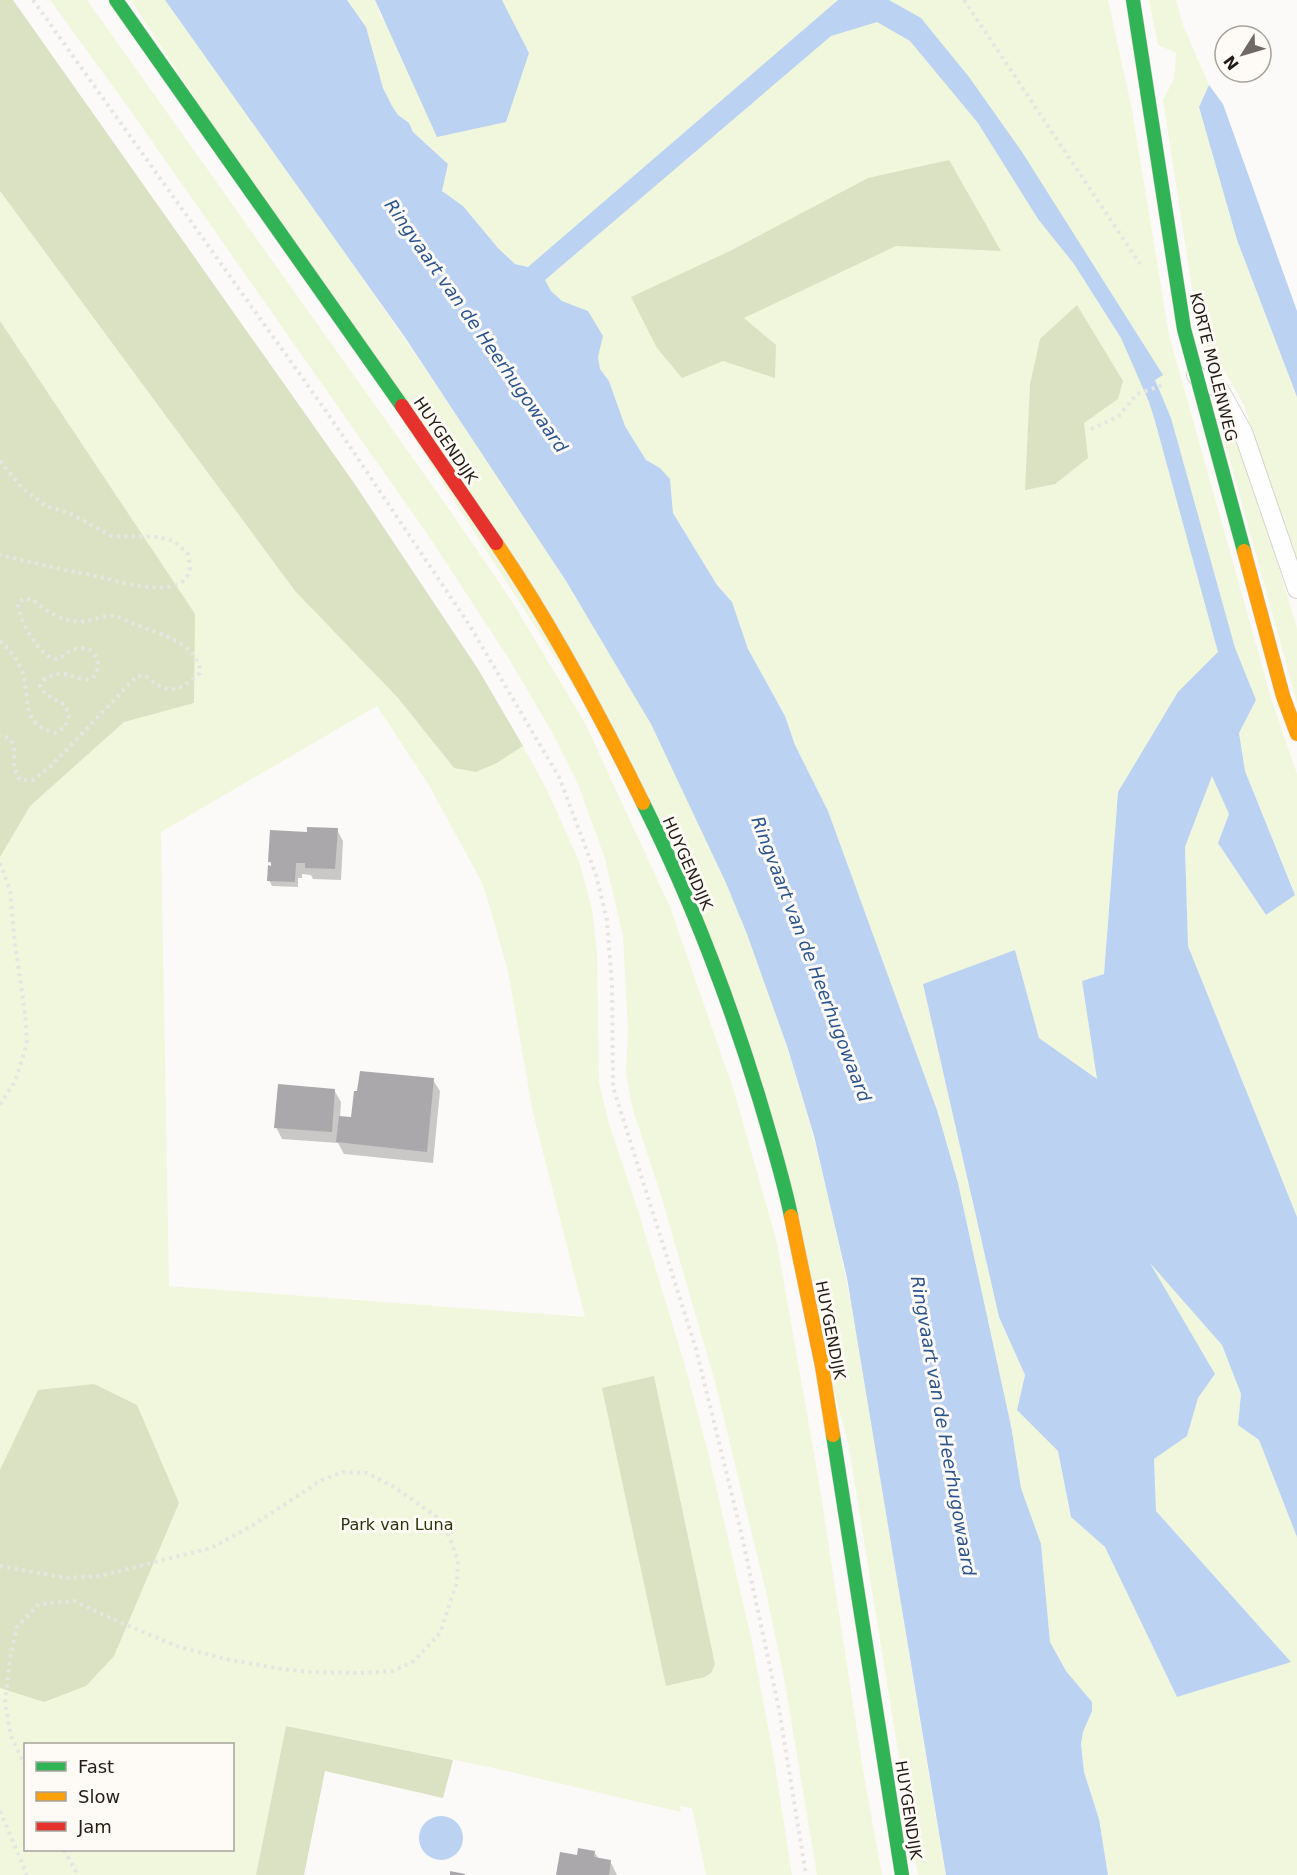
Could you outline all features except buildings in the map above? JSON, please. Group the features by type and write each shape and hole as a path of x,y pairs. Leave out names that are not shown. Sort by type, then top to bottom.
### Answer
{"main road":[{"name":"HUYGENDIJK","path":"116,0 366,352 534,599 612,739 671,859 705,942 744,1049 784,1183 822,1366 902,1875"},
{"name":"KORTE MOLENWEG","path":"1133,0 1184,329 1283,696 1297,734"}],"lane":[{"path":"1196,375 1220,389 1243,432 1297,590"}],"path":[{"path":"33,0 339,431 470,626 559,777 596,875 607,920 612,985 613,1087 699,1360 741,1532 779,1709 806,1875"},
{"path":"964,0 1145,271"},
{"path":"1091,429 1118,417 1137,394 1162,386"},
{"path":"0,461 22,488 46,506 69,513 112,536 158,537 174,541 188,554 190,568 185,578 170,587 153,587 127,584 88,573 78,573 0,555"},
{"path":"0,641 9,648 22,671 27,703 34,722 41,729 55,733 65,727 69,716 65,705 45,694 40,687 43,680 59,672 81,680 92,679 98,672 100,664 95,654 85,649 72,650 61,658 53,659 45,654 21,622 17,611 18,603 24,599 32,599 45,611 71,620 83,621 114,615 166,636 186,647 199,663 200,673 184,687 172,691 157,685 146,676 137,676 51,766 33,780 20,780 14,768 16,750 11,741 0,736"},
{"path":"0,863 10,890 27,1044 15,1081 0,1105"},
{"path":"0,1566 66,1578 100,1576 211,1548 253,1525 322,1480 343,1472 367,1473 394,1487 440,1519 451,1540 458,1561 457,1582 440,1633 414,1661 393,1671 312,1672 230,1660 179,1647 74,1601 39,1604 17,1627 10,1659 5,1702 11,1736 24,1764"},
{"path":"0,1811 27,1875"},
{"path":"65,1851 78,1875"}],"green space":[{"path":"0,0 13,0 354,483 478,669 523,746 497,763 476,772 454,768 398,698 295,591 0,191"},
{"path":"50,0 87,0 451,512 511,600 585,723 670,907 734,1091 777,1243 819,1482 864,1776 882,1875 817,1875 784,1678 766,1592 715,1382 662,1199 631,1103 626,1071 628,1031 623,936 605,859 578,784 552,732 509,659 428,535 125,103"},
{"path":"131,0 165,0 432,379 563,577 608,650 651,724 705,832 751,944 778,1020 815,1142 830,1203 867,1391 946,1875 918,1875 848,1442 687,862"},
{"path":"347,0 375,0 382,19 529,53 502,0 1108,0 1132,110 1169,335 1272,701 1297,774 1297,1217 1188,946 1185,847 1212,775 1229,814 1218,843 1266,915 1295,894 1245,771 1239,733 1256,700 1118,792 1104,974 1082,981 1097,1079 1039,1038 1015,951 923,984 999,1317 1025,1375 1017,1410 1058,1451 1071,1517 1105,1547 1177,1697 1291,1662 1156,1511 1154,1459 1187,1436 1198,1398 1215,1374 1147,1259 1222,1345 1241,1394 1238,1425 1259,1440 1297,1537 1297,1875 1108,1875 1099,1819 1084,1772 1081,1744 1083,1732 1092,1711 1092,1702 1066,1671 1050,1642 1041,1544 1021,1488 1011,1426 958,1183 937,1110 828,811 795,745 785,716 748,649 732,602 717,585 673,513 670,479 660,468 646,460 625,426 609,381 600,369 598,357 603,336 588,311 562,301 551,291 545,280 562,264 529,267 515,264 498,248 463,206 442,191 448,164 413,132 409,123 398,115 392,106 383,88 366,27","holes":["1040,339 1118,399 1083,423 1026,490 1030,384"]},
{"path":"1149,0 1176,0 1183,25 1209,85 1199,107 1237,240 1297,397 1297,563 1244,405 1225,372 1200,341 1163,100 1174,79 1176,53 1158,45"},
{"path":"949,160 1001,251 896,246 744,318 776,345 775,378 723,361 682,378 657,348 631,297 730,251 868,178"},
{"name":"Park van Luna","path":"0,191 295,591 398,698 454,768 497,763 523,746 546,788 579,861 592,909 597,952 599,1083 609,1124 686,1369 709,1456 752,1642 774,1759 792,1875 706,1875 692,1808 680,1806 681,1812 494,1768 286,1726 256,1875 0,1875","holes":["377,706 430,787 481,881 488,901 508,971 533,1113 585,1317 169,1286 161,832","654,1376 715,1663 711,1673 705,1677 666,1686"]},
{"path":"1077,305 1123,381 1118,399 1084,423 1088,458 1055,484 1025,490 1030,384 1040,339"},
{"path":"0,321 195,614 194,703 124,722 30,806 0,857"},
{"path":"1219,421 1235,437 1249,470 1297,628 1297,703"},
{"path":"654,1376 715,1664 711,1673 705,1677 666,1686 602,1388"},
{"path":"94,1384 137,1405 179,1503 114,1656 86,1686 44,1702 0,1688 0,1470 38,1390"},
{"path":"286,1726 453,1760 443,1798 325,1771 304,1875 256,1875"}],"water":[{"name":"Ringvaart van de Heerhugowaard","path":"165,0 347,0 366,27 383,88 392,106 398,115 409,123 413,132 448,164 442,191 463,206 498,248 515,264 528,267 838,0 889,0 921,18 969,77 1022,152 1163,375 1155,380 1171,418 1235,648 1256,700 1239,733 1245,771 1295,895 1266,915 1218,843 1229,814 1212,776 1185,847 1188,946 1297,1217 1297,1537 1259,1440 1238,1425 1241,1394 1222,1345 1150,1263 1215,1374 1198,1398 1187,1436 1154,1459 1156,1511 1291,1662 1177,1697 1105,1547 1071,1517 1058,1451 1017,1410 1025,1375 999,1317 923,984 1015,950 1039,1038 1097,1079 1082,981 1104,974 1118,792 1178,692 1218,652 1155,421 1121,338 1074,264 1038,219 978,123 910,41 877,22 831,36 545,280 551,291 562,301 588,311 603,336 598,357 600,369 609,381 625,426 646,460 660,468 670,479 673,513 717,585 732,602 748,649 785,716 795,745 828,811 937,1110 958,1183 1011,1426 1021,1488 1041,1544 1050,1642 1066,1671 1092,1702 1092,1711 1083,1732 1081,1744 1084,1772 1099,1819 1108,1875 946,1875 847,1278 814,1136 788,1049 747,934 726,883 651,724 566,581 404,336"},
{"path":"375,0 502,0 529,53 506,122 437,137"},
{"path":"1209,85 1223,104 1297,311 1297,397 1237,240 1199,107"},
{"path":"441,1816 456,1823 463,1838 456,1853 441,1860 426,1853 419,1838 426,1823"}],"traffic: fast":[{"path":"116,0 402,406"},
{"path":"1133,0 1184,329 1244,551"},
{"path":"643,803 693,913 722,987 760,1101 791,1216"},
{"path":"833,1435 902,1875"}],"traffic: slow":[{"path":"496,543 574,670 643,803"},
{"path":"1244,551 1283,696 1297,734"},
{"path":"791,1216 822,1366 833,1435"}],"traffic: jam":[{"path":"402,406 496,543"}]}
